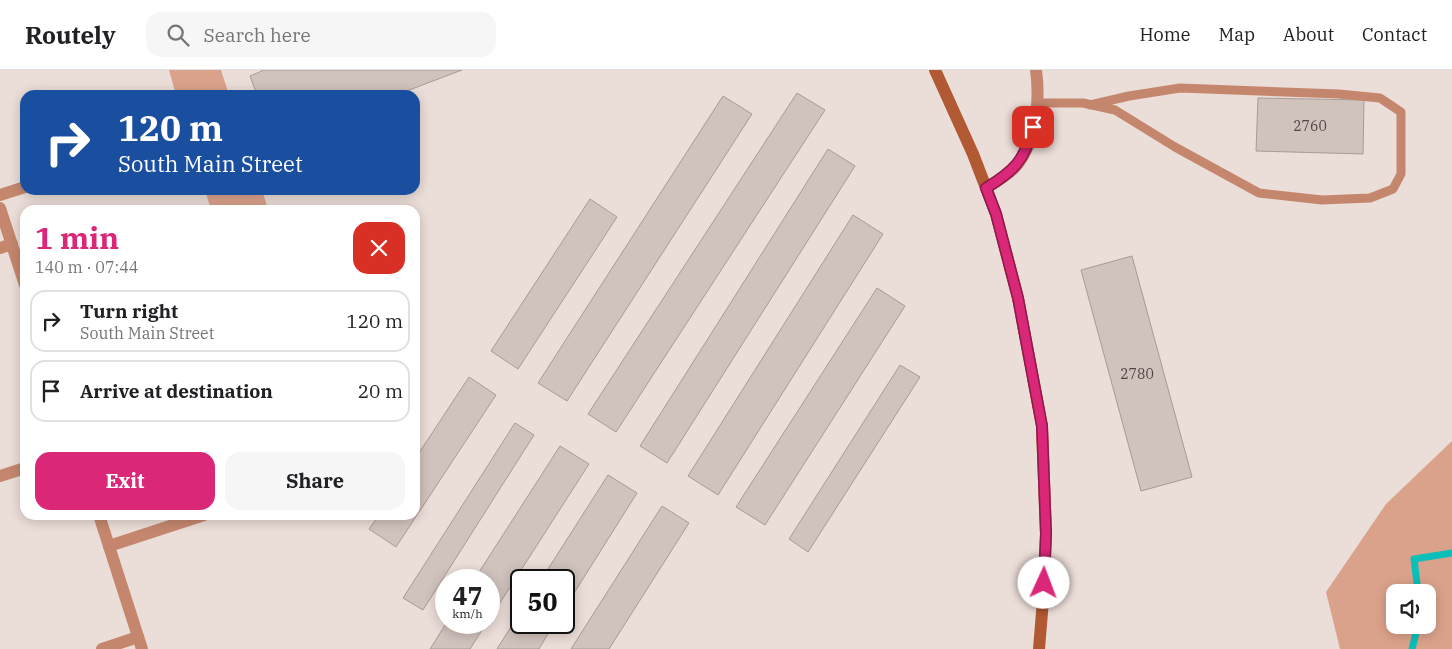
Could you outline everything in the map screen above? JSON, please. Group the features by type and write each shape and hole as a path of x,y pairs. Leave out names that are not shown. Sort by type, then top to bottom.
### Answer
{"main road":[{"path":"935,70 973,154 996,214 1018,298 1042,426 1046,534 1039,649"}],"street":[{"path":"986,188 1006,176 1018,164 1029,142 1037,103 1036,70"},
{"path":"0,195 20,189"},
{"path":"0,208 6,246 20,275"},
{"path":"0,476 20,470"},
{"path":"100,520 140,643 102,649"},
{"path":"108,546 189,520"}],"lane":[{"path":"1037,103 1090,105 1115,110 1175,147 1259,193 1322,200 1370,198 1394,189 1401,174 1401,112 1380,98 1339,94 1180,88 1129,96 1090,105"}],"shaded area":[{"path":"169,70 221,70 227,90 175,90"},
{"path":"206,195 264,195 267,205 210,205"},
{"path":"1452,441 1452,649 1340,649 1326,592 1386,504"}],"building":[{"path":"264,70 462,70 409,90 255,90 250,76"},
{"path":"797,93 825,110 616,432 588,414"},
{"path":"723,96 752,114 567,401 538,383"},
{"path":"1258,98 1364,100 1363,154 1256,151"},
{"path":"828,149 855,166 667,463 640,446"},
{"path":"590,199 617,217 518,369 491,351"},
{"path":"853,215 883,234 718,495 688,476"},
{"path":"1132,256 1192,477 1141,491 1081,270"},
{"path":"877,288 905,306 765,525 736,507"},
{"path":"900,365 920,377 808,552 789,539"},
{"path":"469,377 496,395 420,511 420,451"},
{"path":"515,423 534,435 449,569 435,569 435,591 423,610 403,598"},
{"path":"560,446 589,464 522,569 510,569 510,587 500,603 500,569 481,569"},
{"path":"608,475 637,493 575,592 575,569 548,569"},
{"path":"662,506 689,523 609,649 571,649"},
{"path":"375,520 414,520 396,547 369,529"},
{"path":"510,628 510,634 548,634 539,649 497,649"},
{"path":"439,634 479,634 470,649 430,649"}],"waterway":[{"path":"1417,584 1414,559 1452,553"},
{"path":"1412,649 1416,634"}],"route":[{"path":"1033,127 1029,142 1018,164 1006,176 986,188 996,214 1018,298 1042,426 1046,534 1044,583"}]}
